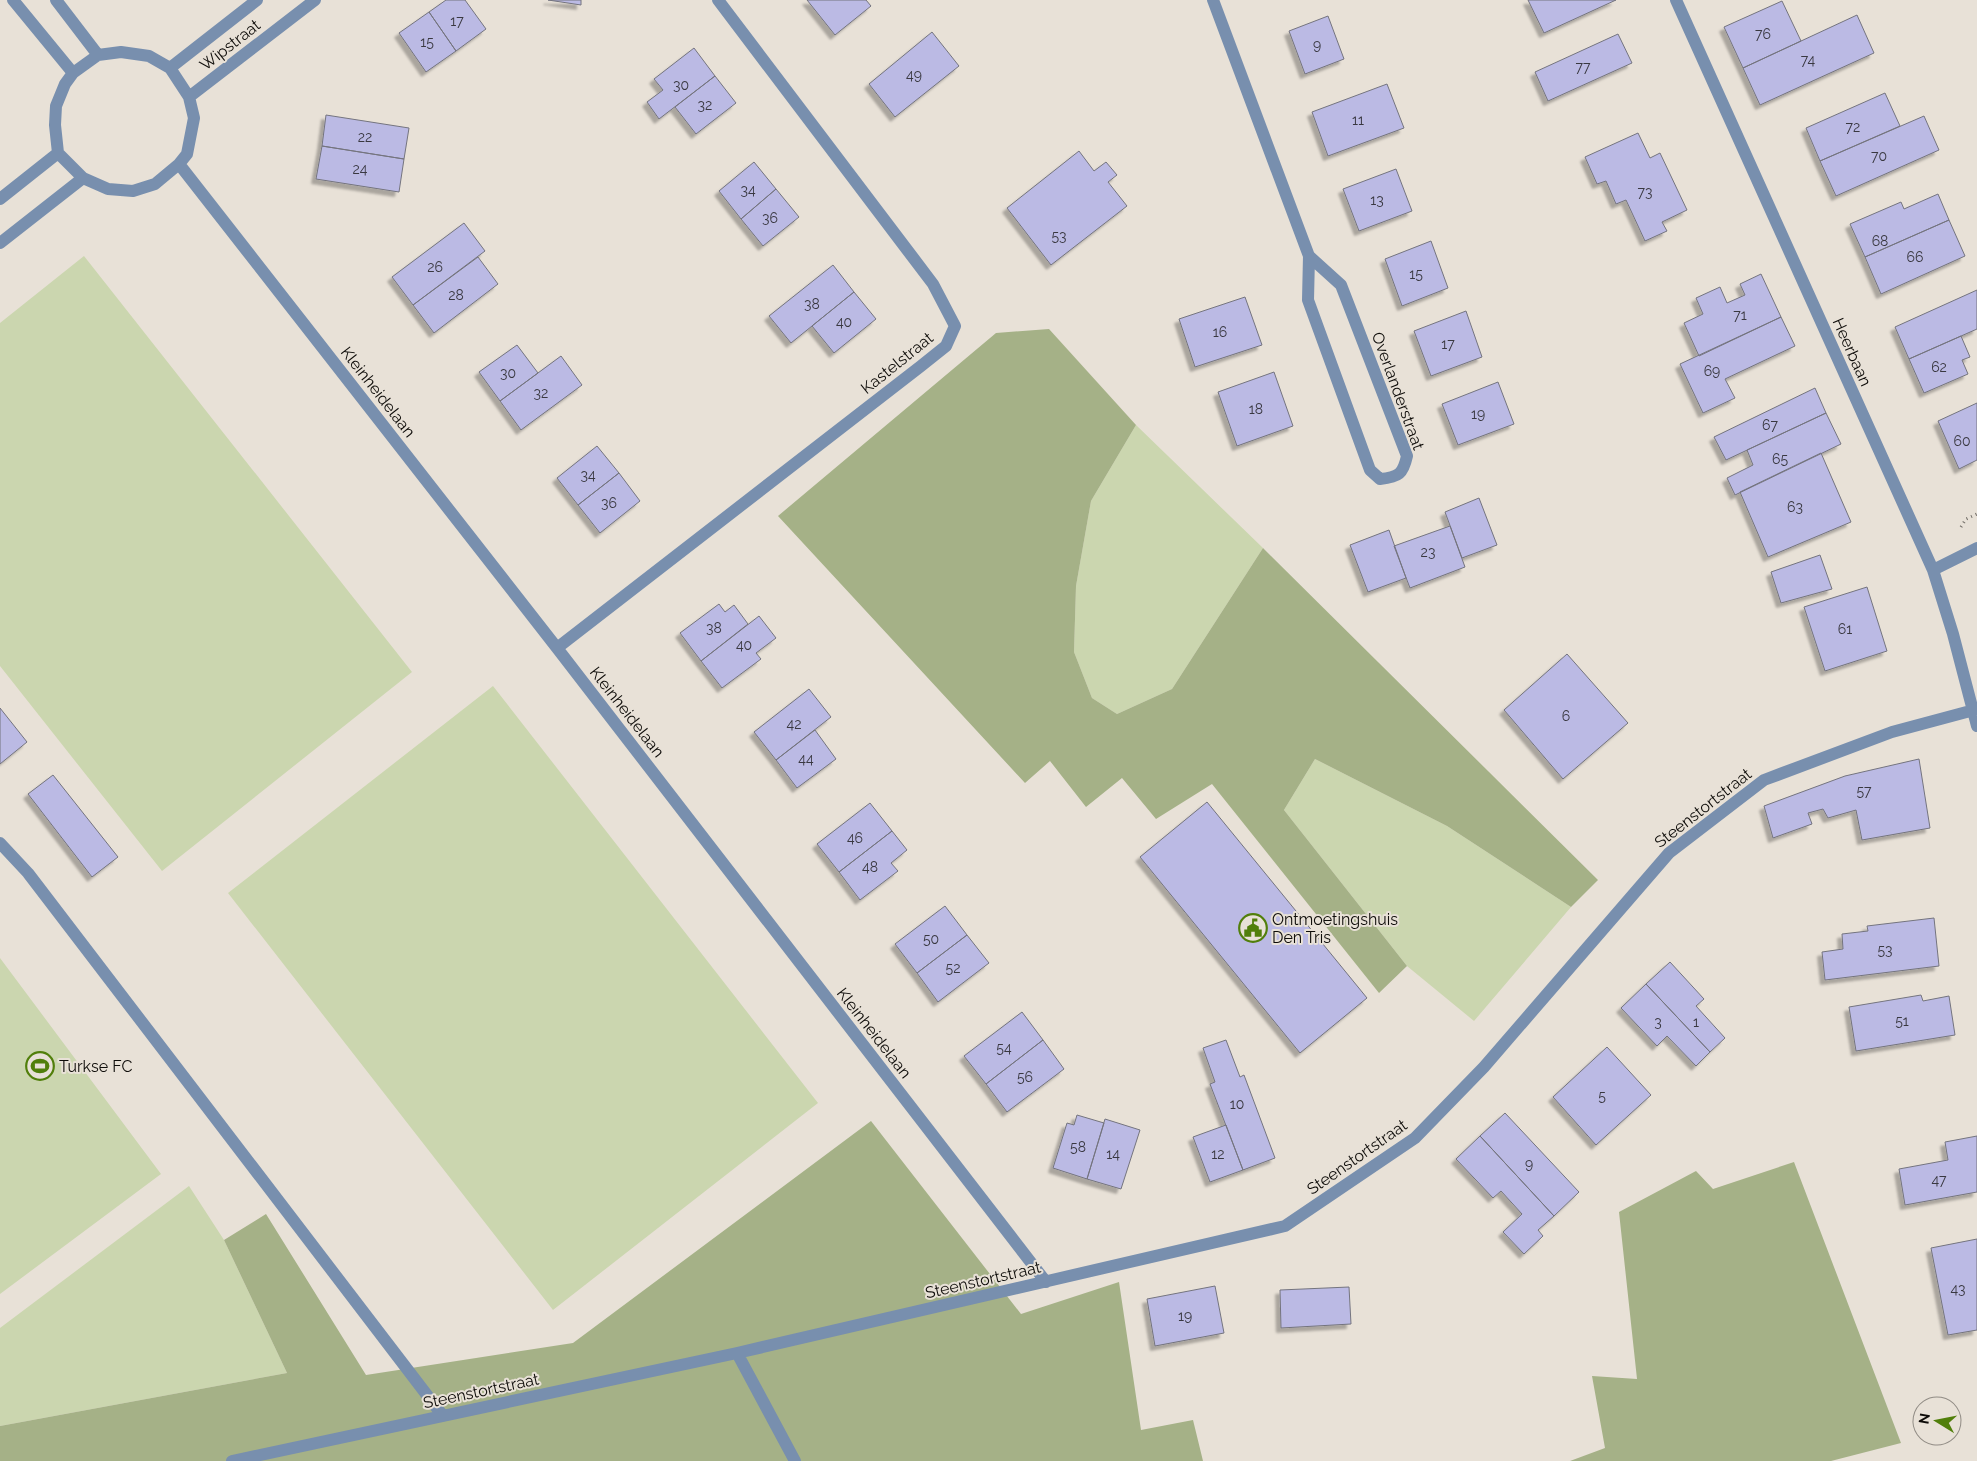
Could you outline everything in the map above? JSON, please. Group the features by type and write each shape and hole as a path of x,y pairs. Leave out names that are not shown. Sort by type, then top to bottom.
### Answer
{"street":[{"path":"13,0 72,73"},
{"path":"56,0 98,55"},
{"name":"Wipstraat","path":"170,68 257,0"},
{"name":"Wipstraat","path":"189,97 315,0"},
{"name":"Kastelstraat","path":"557,648 946,346 955,326 933,284 718,0"},
{"name":"Overlanderstraat","path":"1213,0 1309,256 1308,300 1370,470 1380,479 1394,478 1404,469 1407,456 1341,285 1309,256"},
{"name":"Heerbaan","path":"1676,0 1932,570 1974,710 1977,726"},
{"path":"121,52 149,56 170,68 189,97 194,118 187,154 179,164 155,184 133,191 108,190 83,178 58,154 55,125 56,106 72,73 98,55 121,52"},
{"path":"0,199 58,154"},
{"name":"Kleinheidelaan","path":"179,164 557,648 1046,1282"},
{"path":"0,243 83,178"},
{"path":"1932,570 1977,548"},
{"name":"Steenstortstraat","path":"232,1461 737,1353 1285,1226 1415,1138 1484,1067 1669,852 1764,780 1892,732 1974,710"},
{"path":"0,843 28,873 443,1416"},
{"path":"737,1353 795,1461"}],"green space":[{"path":"84,256 412,672 162,871 0,666 0,323"},
{"path":"1049,329 1136,425 1091,501 1076,586 1074,652 1092,698 1117,714 1172,689 1263,548 1598,880 1571,907 1447,826 1315,759 1284,810 1407,966 1379,993 1212,784 1156,819 1122,778 1086,807 1050,761 1025,783 778,516 996,333"},
{"path":"1136,425 1263,548 1172,689 1117,714 1092,698 1074,652 1076,586 1091,501"},
{"path":"493,686 818,1103 553,1310 228,893"},
{"path":"1315,759 1447,826 1571,907 1474,1021 1407,966 1284,810"},
{"name":"Turkse FC","path":"0,958 161,1174 0,1294"},
{"path":"871,1121 1021,1314 1119,1282 1141,1430 1193,1420 1203,1461 0,1461 0,1426 287,1373 224,1240 266,1214 366,1375 573,1343"},
{"path":"1794,1162 1901,1443 1831,1461 1570,1461 1605,1448 1592,1376 1637,1379 1619,1212 1696,1171 1713,1189"},
{"path":"189,1186 224,1240 287,1373 0,1426 0,1328"}],"building":[{"path":"446,0 465,0 486,29 456,51 429,12"},
{"path":"548,0 581,0 581,5"},
{"path":"807,0 866,0 871,6 835,35"},
{"path":"1528,0 1616,0 1544,33"},
{"path":"1782,1 1801,41 1743,68 1724,27"},
{"path":"429,12 456,51 426,72 399,33"},
{"path":"1857,15 1874,53 1760,105 1743,68"},
{"path":"1328,16 1344,59 1305,74 1289,31"},
{"path":"932,32 959,66 895,117 869,84"},
{"path":"1618,34 1632,63 1548,101 1535,72"},
{"path":"694,48 715,76 659,119 647,102 663,90 654,79"},
{"path":"715,76 736,103 696,134 675,107"},
{"path":"1387,84 1404,128 1328,156 1312,112"},
{"path":"1885,93 1900,126 1820,161 1806,128"},
{"path":"326,115 409,128 404,159 322,146"},
{"path":"1924,116 1939,150 1836,196 1820,161"},
{"path":"1638,133 1650,158 1660,153 1687,210 1662,222 1667,231 1645,241 1626,200 1616,204 1606,181 1597,184 1585,157"},
{"path":"322,146 404,159 399,192 316,179"},
{"path":"1079,151 1094,171 1106,162 1117,175 1108,182 1127,206 1051,265 1007,208"},
{"path":"754,162 776,189 741,219 719,191"},
{"path":"1396,169 1412,211 1359,231 1343,189"},
{"path":"776,189 799,217 763,246 741,219"},
{"path":"1938,194 1949,220 1865,257 1850,224 1901,202 1904,209"},
{"path":"1949,220 1965,256 1881,294 1865,257"},
{"path":"464,223 485,251 413,305 392,277"},
{"path":"1431,241 1448,288 1402,306 1385,259"},
{"path":"478,257 498,284 434,333 413,305"},
{"path":"833,265 854,292 791,343 769,316"},
{"path":"1761,274 1781,317 1699,356 1684,323 1703,314 1696,298 1720,287 1727,303 1745,295 1740,284"},
{"path":"1977,290 1977,329 1909,359 1895,327"},
{"path":"854,292 876,319 834,353 812,326"},
{"path":"1245,297 1262,345 1195,367 1179,319"},
{"path":"1466,311 1482,357 1431,376 1414,331"},
{"path":"1781,317 1795,346 1725,379 1735,398 1703,413 1680,364"},
{"path":"1961,336 1970,357 1962,360 1968,374 1924,393 1909,359"},
{"path":"517,345 538,373 500,401 479,372"},
{"path":"561,356 582,385 521,430 500,401"},
{"path":"1274,372 1293,426 1237,446 1218,392"},
{"path":"1498,382 1514,424 1458,445 1442,404"},
{"path":"1815,388 1826,413 1726,460 1714,437"},
{"path":"1977,403 1977,460 1959,469 1938,421"},
{"path":"1826,413 1841,444 1735,495 1727,478 1753,465 1747,450"},
{"path":"597,446 619,473 578,505 557,478"},
{"path":"1821,453 1851,522 1768,557 1740,492"},
{"path":"619,473 640,501 600,533 578,505"},
{"path":"1479,498 1497,545 1462,558 1445,512"},
{"path":"1450,526 1465,567 1410,588 1394,546"},
{"path":"1389,530 1406,578 1368,592 1350,545"},
{"path":"1820,555 1832,589 1781,603 1771,572"},
{"path":"1867,587 1887,651 1825,671 1804,607"},
{"path":"719,604 725,612 734,605 748,624 701,661 680,633"},
{"path":"759,616 776,638 756,653 761,659 722,688 701,661"},
{"path":"1567,654 1628,723 1563,779 1504,710"},
{"path":"809,689 831,717 776,760 754,732"},
{"path":"0,708 27,742 0,764"},
{"path":"815,730 836,759 797,788 776,760"},
{"path":"1919,759 1930,828 1862,840 1856,810 1828,818 1823,809 1808,813 1812,824 1773,838 1764,806 1845,776"},
{"path":"53,775 118,857 92,877 28,794"},
{"name":"Ontmoetingshuis Den Tris","path":"1207,802 1367,998 1300,1053 1140,857"},
{"path":"870,803 892,831 839,872 817,844"},
{"path":"892,831 907,850 891,863 898,871 860,900 839,872"},
{"path":"945,906 967,935 917,973 895,944"},
{"path":"1934,918 1939,966 1825,980 1822,952 1843,949 1842,934 1868,931 1867,926"},
{"path":"967,935 989,963 938,1002 917,973"},
{"path":"1670,962 1704,999 1696,1006 1725,1038 1710,1052 1646,984"},
{"path":"1646,984 1710,1052 1696,1066 1667,1036 1657,1046 1621,1008"},
{"path":"1921,995 1923,1001 1949,996 1955,1035 1856,1051 1849,1007"},
{"path":"1022,1012 1043,1040 986,1084 964,1056"},
{"path":"1043,1040 1064,1069 1007,1112 986,1084"},
{"path":"1226,1040 1240,1077 1244,1075 1275,1158 1243,1170 1210,1084 1215,1082 1203,1048"},
{"path":"1607,1047 1651,1095 1596,1145 1553,1097"},
{"path":"1505,1113 1579,1192 1554,1216 1480,1136"},
{"path":"1077,1115 1104,1123 1087,1179 1053,1168 1067,1123 1074,1125"},
{"path":"1105,1119 1140,1130 1121,1189 1087,1179"},
{"path":"1226,1125 1243,1170 1210,1182 1193,1137"},
{"path":"1480,1136 1554,1216 1538,1230 1543,1236 1524,1254 1503,1232 1522,1214 1501,1191 1493,1198 1456,1159"},
{"path":"1977,1136 1977,1192 1905,1205 1899,1169 1948,1160 1945,1142"},
{"path":"1977,1239 1977,1330 1948,1335 1931,1248"},
{"path":"1215,1286 1224,1333 1155,1346 1147,1299"},
{"path":"1349,1287 1351,1324 1281,1328 1280,1290"}],"place":[{"name":"Ontmoetingshuis Den Tris","path":"1253,928"},
{"name":"Turkse FC","path":"40,1066"}]}
